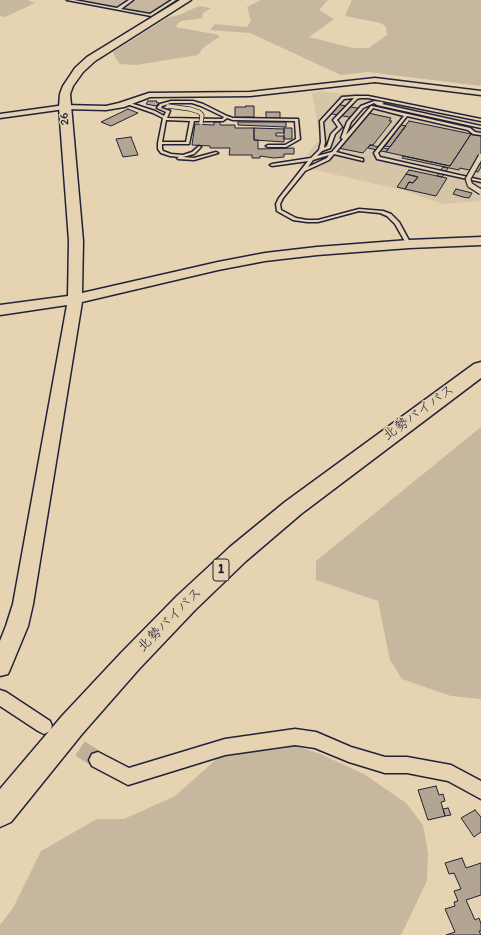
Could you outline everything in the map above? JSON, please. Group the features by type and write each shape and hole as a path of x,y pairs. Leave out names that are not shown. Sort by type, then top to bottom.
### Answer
{"highway":[{"name":"北勢バイパス","path":"0,812 72,725 130,661 186,603 238,554 293,508 481,368"}],"street":[{"name":"26","path":"0,667 17,626 24,604 75,299 76,240 65,94 68,86 84,65 186,0"},
{"path":"0,116 65,107 92,109 126,103 149,95 250,94 375,80 481,93"},
{"path":"0,310 75,299 218,266 265,257 317,251 409,244 481,241"},
{"path":"0,697 44,726"},
{"path":"98,760 128,777 225,747 295,737 316,740 349,754 385,765 407,766 451,773 480,789"}],"lane":[{"path":"69,0 151,14 174,0"},
{"path":"118,9 131,0"},
{"path":"361,97 356,98 335,120 340,127 333,134 329,147 322,150 312,159 278,204 279,211 295,219 307,221 318,221 359,210 381,212 389,215 397,223 409,244"},
{"path":"322,150 323,142 321,122 343,98 361,97 481,120"},
{"path":"161,105 171,102 197,103 226,117 234,119 297,120 298,139 286,146 268,146"},
{"path":"126,103 154,112 165,118 223,120 226,117"},
{"path":"341,143 349,122 362,107 386,103 481,126"},
{"path":"161,105 159,108 168,111 165,118 160,143 160,149 162,152 182,159 194,159 216,153"},
{"path":"161,105 200,112 202,115 201,123"},
{"path":"372,105 406,115 469,129 474,133 481,134"},
{"path":"303,171 328,158 372,105"},
{"path":"422,112 481,123"},
{"path":"406,115 376,153 378,158 481,181"},
{"path":"160,143 188,143 192,120"},
{"path":"170,155 188,155 196,150 198,146"},
{"path":"272,165 312,159 333,153 362,160"},
{"path":"481,156 468,179 470,185 481,192"}],"shaded area":[{"path":"0,0 27,0 35,3 5,17 0,16"},
{"path":"61,0 175,0 150,16"},
{"path":"261,0 328,0 319,10 334,19 309,37 353,48 369,48 387,35 386,27 381,23 345,16 352,0 481,0 481,86 368,72 341,75 250,33 210,30 215,24 247,27 251,21 247,7"},
{"path":"199,6 211,8 203,13 202,18 182,21 178,23 176,27 219,35 219,37 203,48 198,55 136,65 120,64 116,59 113,52 167,18 179,15"},
{"path":"322,91 342,94 354,93 481,119 481,201 442,204 406,191 298,166 320,138 312,93"},
{"path":"481,427 481,699 451,696 402,679 390,660 378,601 316,580 316,561"},
{"path":"295,746 318,753 364,774 406,803 423,825 428,853 427,881 401,935 0,935 0,925 13,908 41,851 97,819 124,819 175,796 220,756"}],"building":[{"path":"148,101 157,101 156,102 159,103 156,106 146,104"},
{"path":"336,104 362,109 354,118 327,113"},
{"path":"254,106 254,117 235,117 235,107"},
{"path":"128,109 138,113 111,126 101,122"},
{"path":"266,112 280,112 280,118 266,118"},
{"path":"368,113 391,118 389,121 392,121 373,145 370,145 363,153 338,148 367,117 365,116"},
{"path":"409,121 471,134 450,166 386,152"},
{"path":"214,122 220,122 220,125 235,125 235,128 254,128 254,140 258,140 258,149 294,148 294,154 284,154 284,157 274,158 260,156 260,158 252,158 252,155 229,155 230,148 210,148 210,146 192,145 195,124 214,125"},
{"path":"238,122 286,122 286,127 238,125"},
{"path":"401,125 406,126 390,147 385,146"},
{"path":"254,128 284,129 284,133 276,133 276,136 284,136 284,142 254,140"},
{"path":"284,128 292,128 292,139 284,139"},
{"path":"471,134 481,136 481,167 478,172 460,168 459,170 402,158 403,156 450,166"},
{"path":"131,137 138,155 123,157 116,139"},
{"path":"370,145 388,149 386,152 368,148"},
{"path":"443,167 448,168 442,177 437,176"},
{"path":"409,170 447,178 436,196 405,189 409,182 413,183 418,177 406,174"},
{"path":"406,174 418,177 413,183 409,182 405,189 397,187"},
{"path":"456,189 472,193 469,198 463,197 453,194"},
{"path":"436,786 439,795 443,794 445,801 441,802 445,816 428,820 418,790"},
{"path":"448,808 451,815 445,816 443,809"},
{"path":"475,810 481,817 481,832 474,837 461,818"},
{"path":"462,858 466,868 481,863 481,895 466,900 475,920 479,918 481,931 479,931 481,935 446,935 455,932 445,909 455,906 454,902 458,901 454,891 461,889 454,873 449,874 445,863"}],"tunnel":[{"path":"59,735 98,760"}]}
